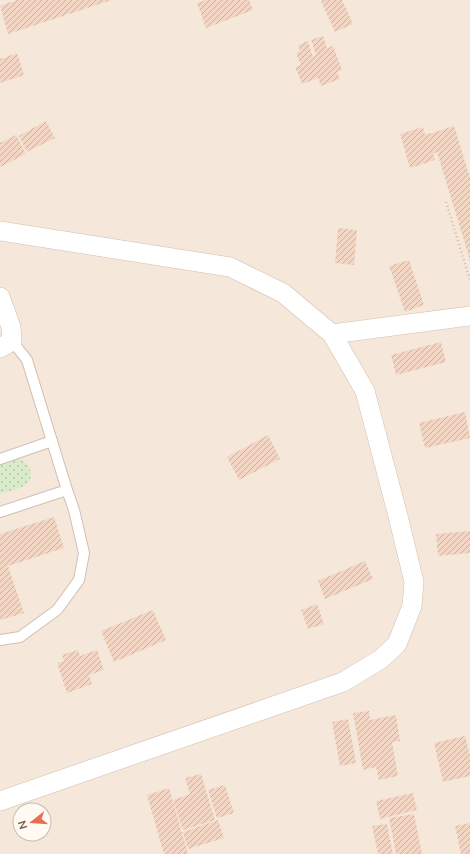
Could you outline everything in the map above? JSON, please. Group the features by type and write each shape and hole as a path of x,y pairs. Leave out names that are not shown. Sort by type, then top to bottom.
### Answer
{"street":[{"path":"0,231 230,267 283,293 332,334 365,391 414,582 412,606 397,644 381,659 343,682 0,801"},
{"path":"0,297 11,327 6,344"},
{"path":"332,334 470,316"}],"lane":[{"path":"0,640 20,637 57,610 80,580 84,553 74,510 27,360 6,344"},
{"path":"0,459 52,442"},
{"path":"0,512 67,490"}],"path":[{"path":"446,202 470,280"}],"shaded area":[{"path":"0,0 470,0 470,854 0,854"}],"green space":[{"path":"14,458 23,461 30,468 31,477 22,487 0,494 0,463"}],"building":[{"path":"17,0 112,0 8,34 0,6"},
{"path":"206,0 249,0 253,10 206,28 197,3"},
{"path":"342,0 353,24 335,32 321,1"},
{"path":"323,36 327,48 333,46 342,70 337,72 340,79 321,86 318,78 302,84 295,67 301,65 296,53 300,51 298,45 308,41 313,57 316,55 311,40"},
{"path":"17,53 24,75 0,83 0,59"},
{"path":"46,121 55,138 27,152 19,136"},
{"path":"454,126 470,178 470,260 437,152 433,154 435,160 410,168 400,134 423,127 425,135"},
{"path":"16,135 26,154 0,167 0,143"},
{"path":"338,228 357,230 354,265 335,263"},
{"path":"409,260 424,305 405,312 389,266"},
{"path":"441,342 446,362 396,375 391,355"},
{"path":"465,412 470,438 425,448 419,423"},
{"path":"268,435 280,459 239,480 227,457"},
{"path":"54,517 64,548 8,566 24,613 0,620 0,534"},
{"path":"470,531 470,553 438,556 436,534"},
{"path":"365,561 373,579 325,599 318,581"},
{"path":"317,604 324,624 308,629 301,610"},
{"path":"153,610 166,640 114,662 101,631"},
{"path":"78,650 80,656 97,650 104,670 89,675 92,684 67,693 57,663 64,661 62,655"},
{"path":"369,711 370,720 396,715 400,741 392,742 398,776 379,780 376,767 363,770 353,713"},
{"path":"348,719 356,763 340,766 332,722"},
{"path":"465,736 470,756 470,776 443,782 434,743"},
{"path":"201,774 215,820 183,830 173,800 190,794 185,778"},
{"path":"225,785 234,813 217,818 208,790"},
{"path":"169,788 188,854 164,854 147,795"},
{"path":"413,793 417,810 380,819 376,801"},
{"path":"414,814 422,854 396,854 389,818"},
{"path":"218,820 224,838 188,849 183,832"},
{"path":"470,823 470,854 461,854 455,826"},
{"path":"387,824 393,854 378,854 372,826"}]}
